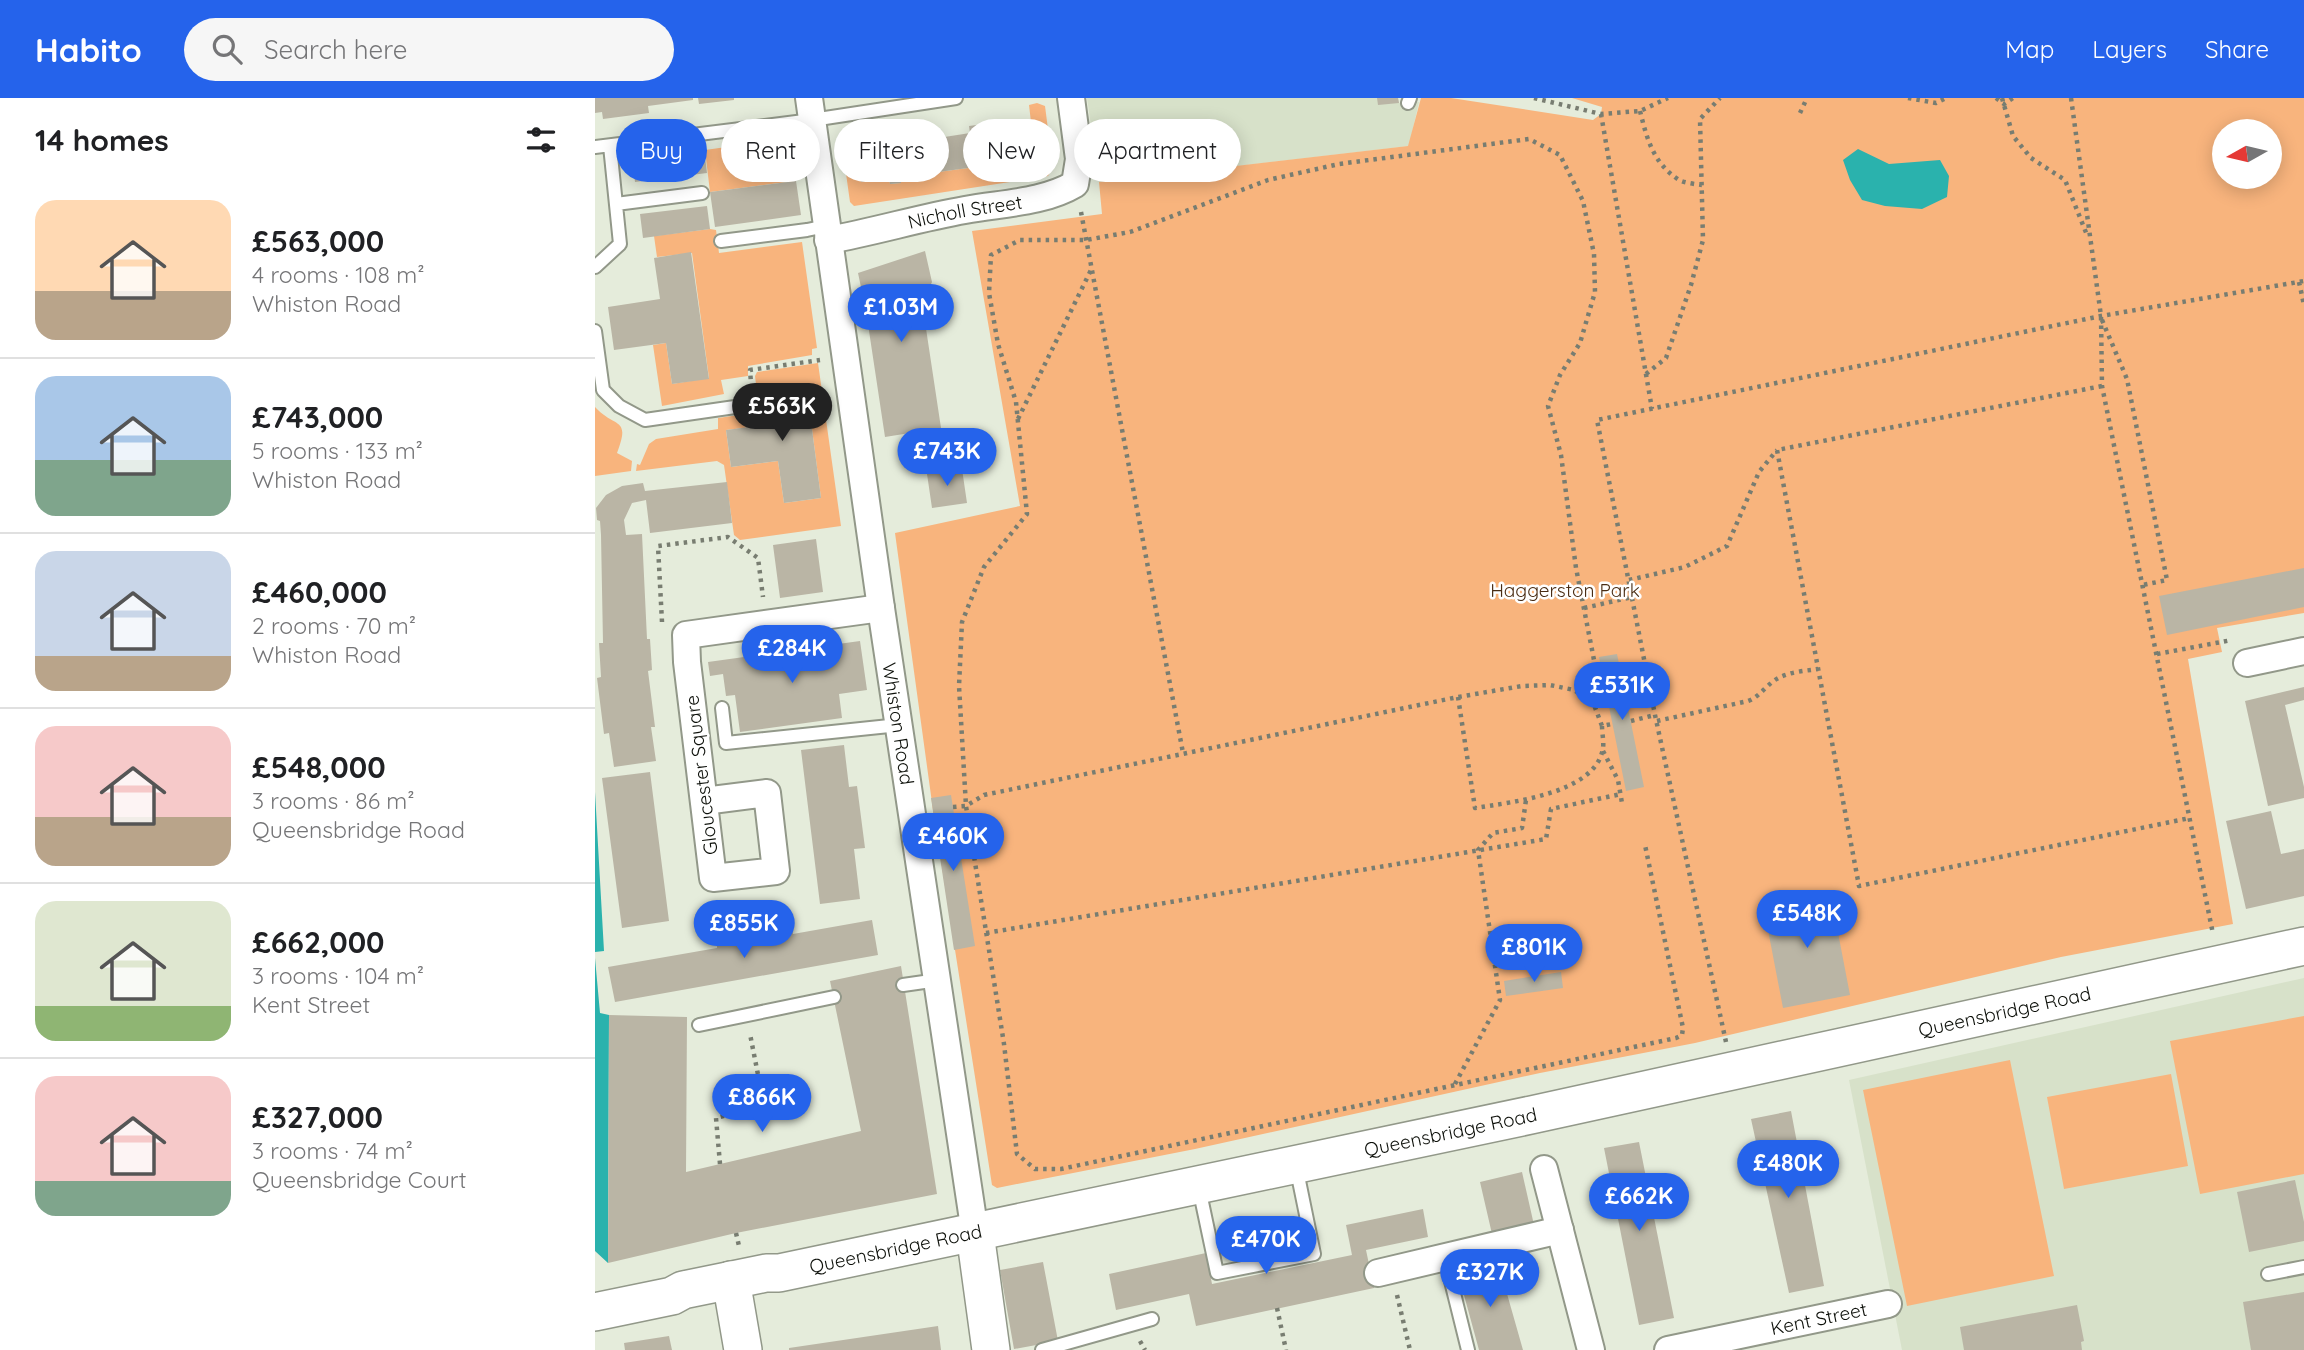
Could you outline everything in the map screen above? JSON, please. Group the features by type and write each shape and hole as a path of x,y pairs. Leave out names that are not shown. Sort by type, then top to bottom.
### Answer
{"main road":[{"name":"Queensbridge Road","path":"595,1312 673,1296 683,1290 779,1273 1199,1186 2304,946"},
{"name":"Whiston Road","path":"975,1233 991,1350"},
{"path":"731,1280 743,1350"}],"street":[{"path":"1070,98 1074,140"},
{"name":"Whiston Road","path":"810,109 881,608 975,1233"},
{"name":"Nicholl Street","path":"827,233 860,234 963,210 1033,199 1061,192 1074,175"},
{"path":"686,635 881,608"},
{"name":"Gloucester Square","path":"686,635 687,662 713,878 776,871 767,793 704,801"},
{"path":"2243,654 2304,651"},
{"path":"1544,1169 1591,1350"},
{"path":"1385,1271 1560,1230"},
{"name":"Kent Street","path":"1668,1350 1888,1304"}],"lane":[{"path":"595,147 810,109 956,98"},
{"path":"595,267 620,244 610,146"},
{"path":"616,204 702,193"},
{"path":"721,241 807,230 827,233"},
{"path":"595,331 603,390 619,406 645,420 735,407"},
{"path":"722,708 726,743 899,725"},
{"path":"903,985 937,980"},
{"path":"699,1026 834,997"},
{"path":"1199,1186 1217,1273 1314,1254 1296,1165"},
{"path":"1445,1257 1468,1350"},
{"path":"2268,1274 2304,1267"},
{"path":"1042,1350 1152,1319"}],"path":[{"path":"1536,98 1601,114 1640,111 1668,98"},
{"path":"1646,374 1666,358 1691,285 1703,240 1700,119 1720,98"},
{"path":"1800,113 1807,98"},
{"path":"1908,98 1936,103 1947,98"},
{"path":"1996,98 2004,104"},
{"path":"2002,98 2013,136 2031,158 2065,180 2091,246"},
{"path":"2004,104 2013,98"},
{"path":"2071,98 2101,316 2102,386 2215,942"},
{"path":"1640,111 1649,146 1662,163 1681,181 1702,185"},
{"path":"1601,114 1652,409"},
{"path":"1622,803 1618,780 1603,750 1602,726 1593,702 1594,660 1576,568 1567,492 1548,406 1560,375 1580,343 1595,292 1594,254 1583,201 1560,155 1529,139 1339,164 1268,180 1130,232 1086,240 1020,240 991,255 989,293 998,344 1016,402 1027,514 983,567 962,622 959,685 965,806 1004,1044 1017,1154 1035,1169 1061,1169 1682,1035 1683,1028 1645,845"},
{"path":"1078,182 1091,270 1184,752"},
{"path":"1018,419 1091,270"},
{"path":"1724,1036 1656,718 1597,420 2101,316 2301,281 2304,305"},
{"path":"2101,316 2127,379 2167,580 2143,585"},
{"path":"735,407 753,404 750,370 845,356"},
{"path":"1629,580 1685,567 1727,546 1759,472 1777,450 2102,386"},
{"path":"1777,450 1859,886 2190,818"},
{"path":"686,635 662,629 658,546 728,537 758,558 766,624"},
{"path":"1584,608 1632,597"},
{"path":"2157,654 2236,638 2243,654"},
{"path":"1631,720 1748,701 1756,698 1781,677 1818,669"},
{"path":"953,807 965,806 985,795 1184,752 1522,686 1551,685 1574,690 1593,702"},
{"path":"1458,697 1475,807 1555,793 1593,769 1603,750"},
{"path":"1602,726 1612,724"},
{"path":"986,933 1546,839 1551,809 1621,794"},
{"path":"1455,1085 1500,1000 1478,850 1493,833 1522,828 1526,800"},
{"path":"720,1164 716,1118 764,1105 746,1015"},
{"path":"1385,1271 1410,1350"},
{"path":"1277,1308 1286,1350"}],"shaded area":[{"path":"1087,98 1398,98 1399,103 1419,102 1409,146 1241,166 1241,119 1090,119"},
{"path":"2304,978 2304,1350 1902,1350 1849,1080"}],"green space":[{"name":"Haggerston Park","path":"1421,98 1451,98 1593,120 1601,114 1602,107 1572,98 2304,98 2304,613 2217,628 2222,652 2188,659 2233,924 2061,957 1695,1043 1540,1073 1195,1149 997,1188 992,1185 933,810 895,533 1020,506 972,231 1102,214 1099,182 1241,182 1241,165 1408,146"},
{"path":"1037,103 1045,106 1047,119 1031,119 1029,105"},
{"path":"721,148 721,182 786,182 710,192 707,150"},
{"path":"963,169 963,182 1009,182 854,206 850,202 847,182 949,182 949,171"},
{"path":"716,230 719,253 802,242 817,348 812,349 812,355 748,366 748,376 721,380 724,394 662,406 653,345 666,343 672,384 709,378 692,253 657,257 654,236"},
{"path":"818,363 841,526 740,540 734,535 724,465 717,461 636,471 637,464 640,465 649,444 656,439 718,429 718,418 746,414 749,415 752,427 726,430 731,467 778,461 784,503 821,498 806,383 766,388 771,424 761,425 755,376 757,372"},
{"path":"595,407 619,424 622,433 617,453 632,461 631,471 595,476"},
{"path":"2304,1016 2304,1174 2200,1194 2170,1041"},
{"path":"2010,1060 2054,1276 1907,1306 1863,1090"},
{"path":"2171,1074 2188,1166 2064,1189 2047,1097"}],"water":[{"path":"1858,149 1889,164 1940,160 1949,176 1947,197 1922,209 1885,206 1862,200 1850,180 1843,160"},
{"path":"595,792 604,951 595,952"},
{"path":"595,958 600,1013 609,1015 608,1263 595,1251"}],"building":[{"path":"595,98 693,100 648,106 649,113 603,119 602,112 595,113"},
{"path":"698,98 734,98 734,100 699,104"},
{"path":"1377,98 1398,98 1399,103 1378,105"},
{"path":"963,134 963,169 949,171 949,136"},
{"path":"796,182 801,215 715,227 710,192"},
{"path":"707,206 710,229 643,238 640,214"},
{"path":"925,251 932,282 922,302 941,428 885,437 858,273"},
{"path":"691,252 709,379 672,384 666,343 614,350 608,307 660,299 654,258"},
{"path":"806,383 821,498 784,503 778,461 731,467 726,430 771,424 766,388"},
{"path":"962,469 967,503 932,508 927,474"},
{"path":"727,482 732,523 650,533 646,500 632,503 624,520 626,535 642,534 647,639 650,639 652,670 648,671 655,727 651,727 656,761 614,767 609,733 604,734 597,678 601,677 599,643 603,643 601,535 596,508 606,495 622,486 643,483 645,491"},
{"path":"816,539 823,592 780,598 773,545"},
{"path":"2304,568 2304,607 2167,635 2159,596"},
{"path":"860,641 867,690 839,694 842,718 740,732 735,695 726,696 723,674 710,676 708,662"},
{"path":"1617,654 1644,787 1626,791 1599,657"},
{"path":"2304,687 2304,700 2285,705 2304,787 2304,798 2268,806 2245,701"},
{"path":"844,745 849,787 857,786 865,848 854,849 860,899 820,904 801,750"},
{"path":"650,772 669,921 622,928 602,778"},
{"path":"951,795 975,946 954,950 931,798"},
{"path":"2271,811 2281,854 2304,849 2304,896 2246,909 2226,821"},
{"path":"1830,891 1850,995 1783,1008 1763,904"},
{"path":"872,920 878,955 615,1002 608,967 717,948 717,943 792,930 793,934"},
{"path":"901,966 937,1194 736,1233 608,1263 609,1015 687,1017 686,1172 861,1131 830,981"},
{"path":"1561,972 1563,988 1506,996 1504,981"},
{"path":"1791,1111 1824,1286 1789,1293 1751,1119"},
{"path":"1639,1142 1674,1318 1639,1325 1604,1148"},
{"path":"1522,1172 1534,1225 1492,1234 1480,1182"},
{"path":"2295,1180 2304,1222 2304,1241 2249,1252 2237,1192"},
{"path":"1423,1209 1428,1237 1366,1250 1374,1288 1196,1326 1189,1294 1116,1310 1109,1274 1206,1253 1212,1284 1352,1255 1346,1225"},
{"path":"1043,1262 1058,1341 1014,1349 1000,1270"},
{"path":"1498,1262 1523,1350 1479,1350 1458,1273"},
{"path":"2304,1292 2304,1350 2251,1350 2243,1302"},
{"path":"2077,1305 2084,1341 2081,1342 2082,1350 1964,1350 1960,1327"},
{"path":"938,1326 941,1350 789,1350 789,1348"},
{"path":"669,1336 672,1350 625,1350 624,1343"}]}
